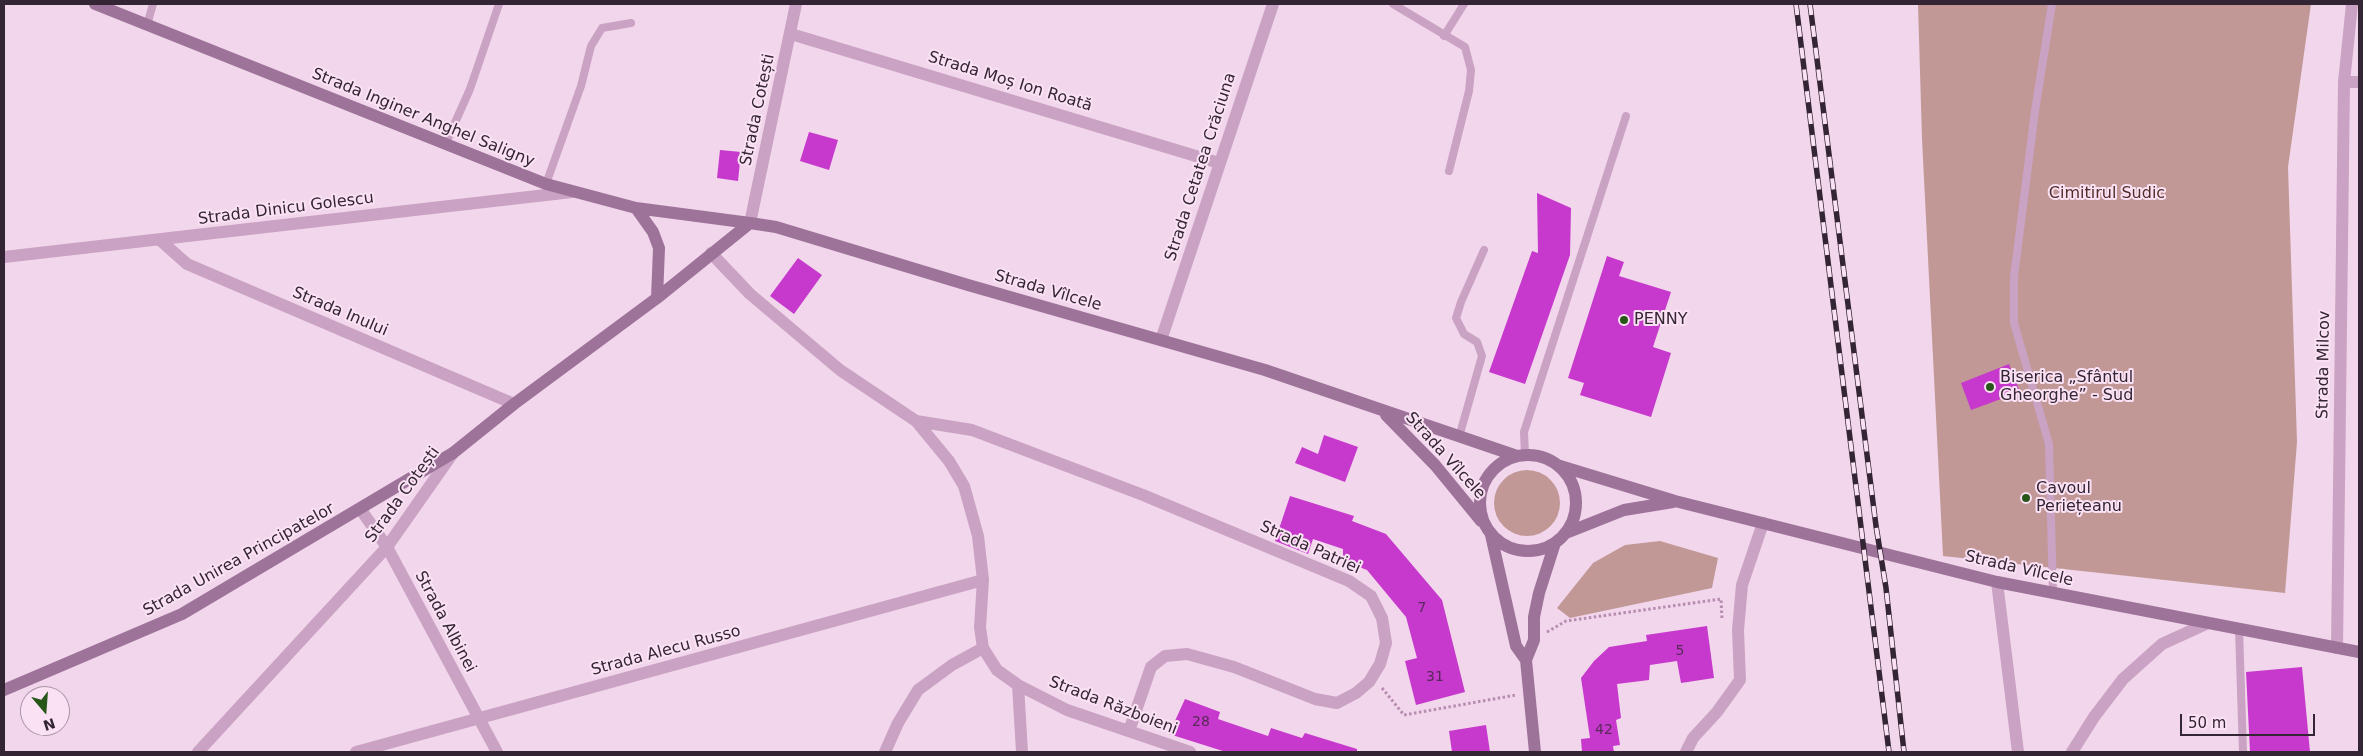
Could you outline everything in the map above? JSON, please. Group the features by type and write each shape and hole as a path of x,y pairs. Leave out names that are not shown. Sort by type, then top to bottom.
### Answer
{"main road":[{"name":"Strada Inginer Anghel Saligny","path":"95,4 546,184 636,208 750,223"},
{"path":"636,208 654,232 659,248 657,298"},
{"name":"Strada Vîlcele","path":"750,223 776,227 968,285 1265,370 1383,412 1521,455"},
{"path":"711,253 750,223"},
{"name":"Strada Cotești","path":"453,453 514,404 657,298 711,253"},
{"name":"Strada Vîlcele","path":"1383,412 1436,465 1483,523"},
{"name":"Strada Unirea Principatelor","path":"4,690 182,614 361,510 453,453"},
{"path":"1490,535 1501,544 1514,550 1528,552 1543,549 1555,543 1566,533 1574,519 1576,504 1574,489 1568,476 1557,464 1542,457 1521,455 1504,461 1492,470 1484,481 1480,495 1479,509 1483,523 1490,535 1516,646 1526,660"},
{"name":"Strada Vîlcele","path":"1557,464 1675,501 1997,582 2359,652"},
{"name":"Strada Vîlcele","path":"1566,533 1624,510 1675,501"},
{"path":"1535,752 1526,660 1534,640 1534,617 1539,593 1555,543"}],"street":[{"name":"Strada Cotești","path":"750,223 796,4"},
{"name":"Strada Cetatea Crăciuna","path":"1161,340 1273,4"},
{"name":"Strada Milcov","path":"2337,648 2344,82 2352,4"},
{"name":"Strada Moș Ion Roată","path":"791,34 1219,162"},
{"path":"2344,82 2359,82"},
{"name":"Strada Dinicu Golescu","path":"4,257 572,192"},
{"name":"Strada Inului","path":"160,240 187,264 514,404"},
{"path":"711,253 750,294 840,370 916,421 949,461 964,486 978,536 983,580 980,627 983,648 952,665 918,690 898,723 885,752"},
{"name":"Strada Patriei","path":"916,421 972,430 1143,495 1350,581 1371,596 1382,618 1386,643 1380,664 1373,676 1356,693 1337,703 1315,699 1234,667 1187,654 1165,656 1151,667 1129,732"},
{"name":"Strada Cotești","path":"205,749 387,547 453,453"},
{"name":"Strada Albinei","path":"361,510 387,547 497,752"},
{"path":"1686,752 1693,738 1717,712 1740,680 1738,630 1742,585 1763,523"},
{"name":"Strada Alecu Russo","path":"356,752 983,580"},
{"path":"1997,582 2018,752"},
{"path":"2072,752 2094,717 2123,679 2162,644 2208,623"},
{"name":"Strada Războieni","path":"983,648 997,670 1018,685 1067,710 1190,752"},
{"path":"1018,685 1022,752"}],"lane":[{"path":"147,25 153,4"},
{"path":"445,145 470,89 499,4"},
{"path":"1393,4 1465,47 1471,70 1469,92 1449,171"},
{"path":"1444,36 1464,4"},
{"path":"2052,4 2035,111 2014,277 2014,323 2049,444 2053,594"},
{"path":"546,184 581,86 591,46 602,28 631,23"},
{"path":"1521,455 1524,432 1626,116"},
{"path":"1459,437 1482,356 1477,342 1464,334 1456,318 1484,250"},
{"path":"2239,629 2243,752"}],"path":[{"path":"1534,640 1566,622 1721,599 1723,626"},
{"path":"1373,676 1404,715 1529,692"}],"green space":[{"name":"Cimitirul Sudic","path":"1918,4 2311,4 2288,167 2297,442 2285,593 1943,556 1922,139"},
{"path":"1527,470 1540,473 1550,480 1557,490 1560,503 1557,516 1550,526 1540,533 1527,536 1514,533 1504,526 1497,516 1494,503 1497,490 1504,480 1514,473"},
{"path":"1660,541 1718,558 1712,588 1570,618 1557,608 1593,563 1625,545"}],"building":[{"path":"809,132 838,140 829,170 800,161"},
{"path":"720,150 741,152 738,181 717,178"},
{"path":"1537,193 1571,208 1570,255 1525,384 1489,372 1532,251 1538,253"},
{"name":"PENNY","path":"1607,256 1624,262 1619,276 1671,292 1653,347 1671,353 1651,417 1580,395 1584,383 1568,378"},
{"path":"798,258 822,275 794,314 770,296"},
{"name":"Biserica „Sfântul Gheorghe” - Sud","path":"2009,364 2020,392 1971,410 1961,383"},
{"path":"1324,435 1358,447 1345,482 1295,463 1302,447 1318,454"},
{"path":"1290,496 1354,516 1352,521 1386,534 1442,600 1465,692 1416,705 1405,661 1417,658 1406,617 1367,570 1343,561 1343,549 1313,539 1308,554 1275,541"},
{"path":"1707,626 1714,678 1681,683 1677,661 1650,665 1649,680 1617,684 1621,718 1616,720 1620,745 1613,746 1614,752 1582,752 1581,739 1590,738 1581,678 1594,661 1609,647 1647,641 1646,635"},
{"path":"2302,667 2310,752 2250,752 2246,672"},
{"path":"1185,699 1220,712 1218,719 1268,736 1271,728 1302,738 1305,733 1357,749 1357,752 1226,752 1169,734"},
{"path":"1486,725 1490,752 1452,752 1449,731"}],"railway":[{"path":"1796,4 1889,752"},
{"path":"1810,4 1876,526 1886,588 1904,752"}],"place":[{"name":"PENNY","path":"1624,320"},
{"name":"Biserica „Sfântul Gheorghe” - Sud","path":"1990,387"},
{"name":"Cavoul Periețeanu","path":"2026,498"}]}
